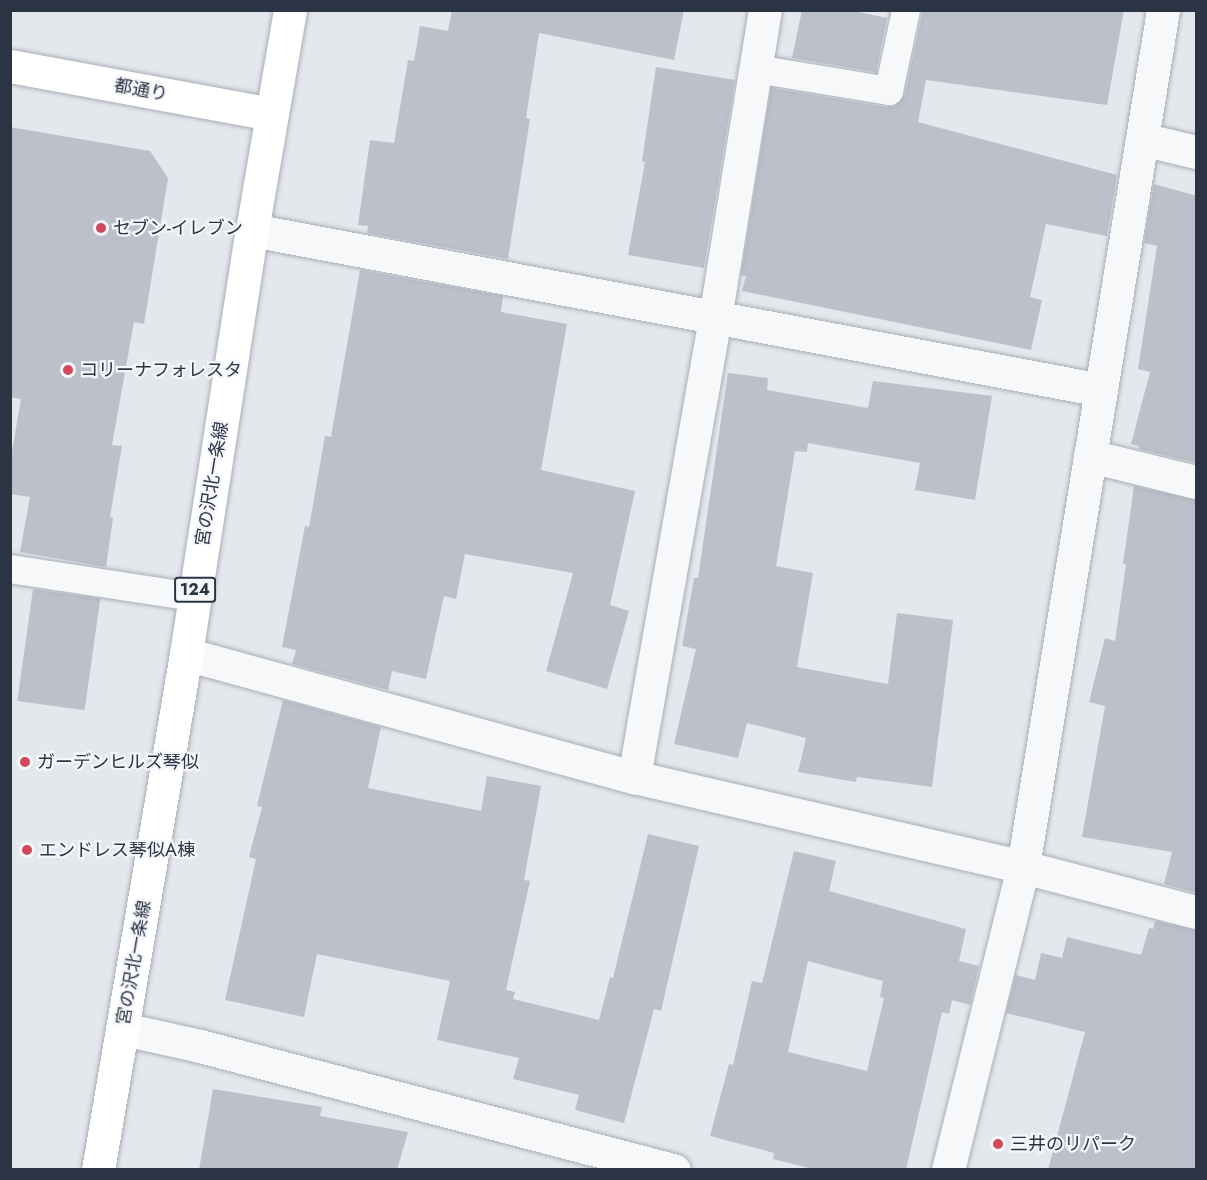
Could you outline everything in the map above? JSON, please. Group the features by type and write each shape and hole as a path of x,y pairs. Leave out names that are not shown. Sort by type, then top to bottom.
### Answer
{"main road":[{"name":"宮の沢北一条線","path":"98,1170 186,654 252,230 290,10"},
{"name":"都通り","path":"10,66 272,114"}],"street":[{"path":"634,777 715,318 765,10"},
{"path":"948,1170 1023,867 1163,10"},
{"path":"1143,139 1197,152"},
{"path":"252,230 1101,390"},
{"path":"1089,456 1197,482"},
{"path":"186,654 634,777 1023,867 1197,912"},
{"path":"123,1029 200,1046 636,1165 675,1170"}],"lane":[{"path":"756,69 889,91 906,10"},
{"path":"10,569 194,597"}],"building":[{"path":"452,10 684,10 674,60 539,33 526,118 530,119 508,259 367,233 368,226 358,225 370,140 394,143 408,60 414,61 420,26 448,31"},
{"path":"802,10 849,10 887,18 876,72 792,58"},
{"path":"923,10 1124,10 1107,105 926,80 918,122 1117,175 1107,236 1046,224 1030,297 1042,300 1031,350 742,291 746,276 741,275 771,88 886,107 895,106 905,94"},
{"path":"656,67 735,80 704,268 628,255 645,162 642,161"},
{"path":"10,127 150,151 168,178 144,324 134,322 112,445 122,446 110,517 113,518 106,567 20,552 30,497 10,494 10,463 21,399 10,397"},
{"path":"1154,184 1197,196 1197,463 1139,449 1139,446 1131,444 1150,372 1138,369 1157,246 1144,243"},
{"path":"360,270 503,296 501,312 567,324 541,470 635,491 610,605 629,611 607,689 546,671 573,573 465,554 456,599 444,596 426,679 392,671 388,690 292,664 296,650 282,647 305,526 309,527 325,436 331,437"},
{"path":"728,373 768,378 767,390 868,408 873,381 992,396 975,500 915,490 920,463 808,443 807,452 795,451 776,566 813,573 797,667 888,684 897,613 953,620 932,787 857,777 856,782 798,772 806,738 747,723 738,758 674,744 696,649 682,646 694,578 698,578"},
{"path":"1134,486 1197,500 1197,893 1164,884 1172,852 1082,837 1105,706 1089,702 1105,638 1115,641"},
{"path":"33,589 100,598 85,710 17,701"},
{"path":"283,700 381,727 368,788 481,811 487,776 541,786 524,880 530,881 506,990 515,992 513,999 599,1020 610,977 613,978 648,834 699,846 661,1011 654,1009 624,1123 575,1110 579,1095 513,1079 519,1058 437,1040 450,981 317,954 304,1017 225,1000 256,859 249,857 262,807 257,806"},
{"path":"794,851 836,861 829,891 966,929 959,961 979,966 970,1005 952,1000 949,1014 942,1012 906,1170 817,1170 773,1159 774,1153 710,1136 729,1064 733,1065 752,981 762,983","holes":["808,961 883,981 880,997 884,998 867,1071 788,1052"]},
{"path":"1155,921 1197,930 1197,1170 1048,1170 1085,1032 1006,1013 1016,975 1035,980 1041,953 1062,958 1067,937 1141,955 1149,928 1153,929"},
{"path":"213,1089 322,1107 320,1116 408,1132 397,1170 199,1170"}],"place":[{"name":"セブン-イレブン","path":"101,228"},
{"name":"コリーナフォレスタ","path":"68,370"},
{"name":"ガーデンヒルズ琴似","path":"25,762"},
{"name":"エンドレス琴似A棟","path":"27,850"},
{"name":"三井のリパーク","path":"998,1144"}]}
